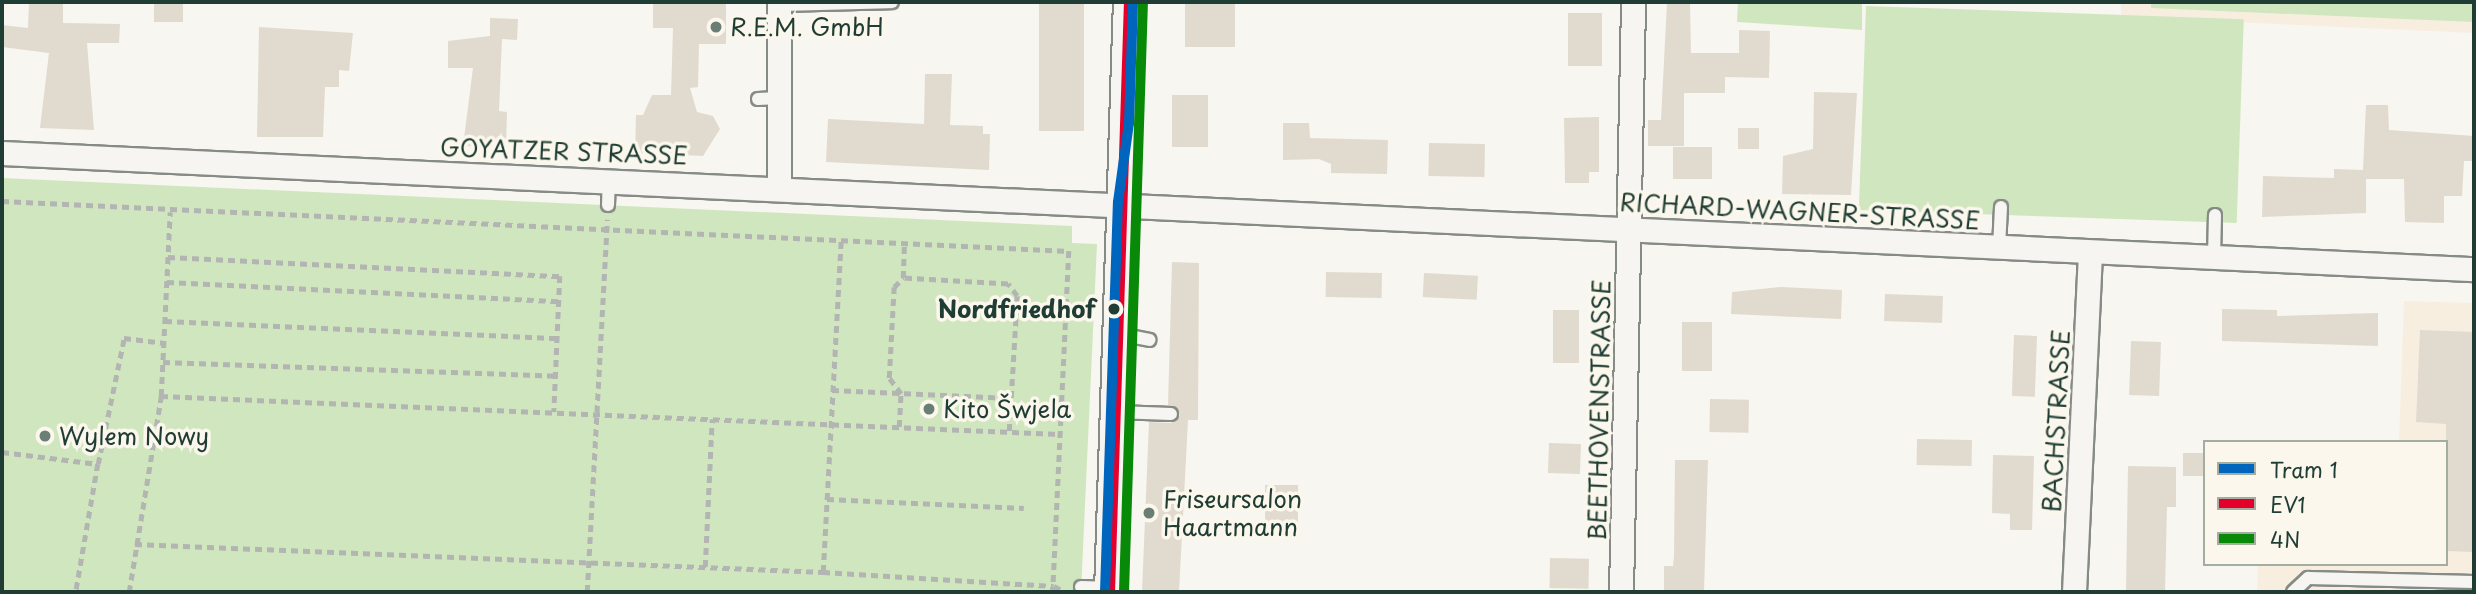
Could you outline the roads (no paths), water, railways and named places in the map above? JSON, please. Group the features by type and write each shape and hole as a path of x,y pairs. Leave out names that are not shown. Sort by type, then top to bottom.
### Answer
{"street":[{"path":"1110,590 1117,412 1140,334 1124,202 1129,2"},
{"name":"BEETHOVENSTRASSE","path":"1621,592 1633,2"},
{"path":"779,3 768,99 779,187"},
{"name":"GOYATZER STRASSE","path":"2,153 1124,202"},
{"name":"RICHARD-WAGNER-STRASSE","path":"1124,202 1999,248 2474,269"},
{"name":"BACHSTRASSE","path":"2074,592 2090,252"}],"lane":[{"path":"779,3 892,2"},
{"path":"608,205 609,179"},
{"path":"1999,248 2001,207"},
{"path":"2214,258 2215,215"},
{"path":"1117,412 1171,414"},
{"path":"2293,592 2308,578 2474,582"},
{"path":"1081,587 1110,590"}],"tram line":[{"name":"1","path":"1105,592 1118,202 1129,123 1133,2"}],"place":[{"name":"R.E.M. GmbH","path":"716,27"},
{"name":"Nordfriedhof","path":"1114,309"},
{"name":"Kito Šwjela","path":"929,409"},
{"name":"Wylem Nowy","path":"45,436"},
{"name":"Friseursalon Haartmann","path":"1149,513"}]}
